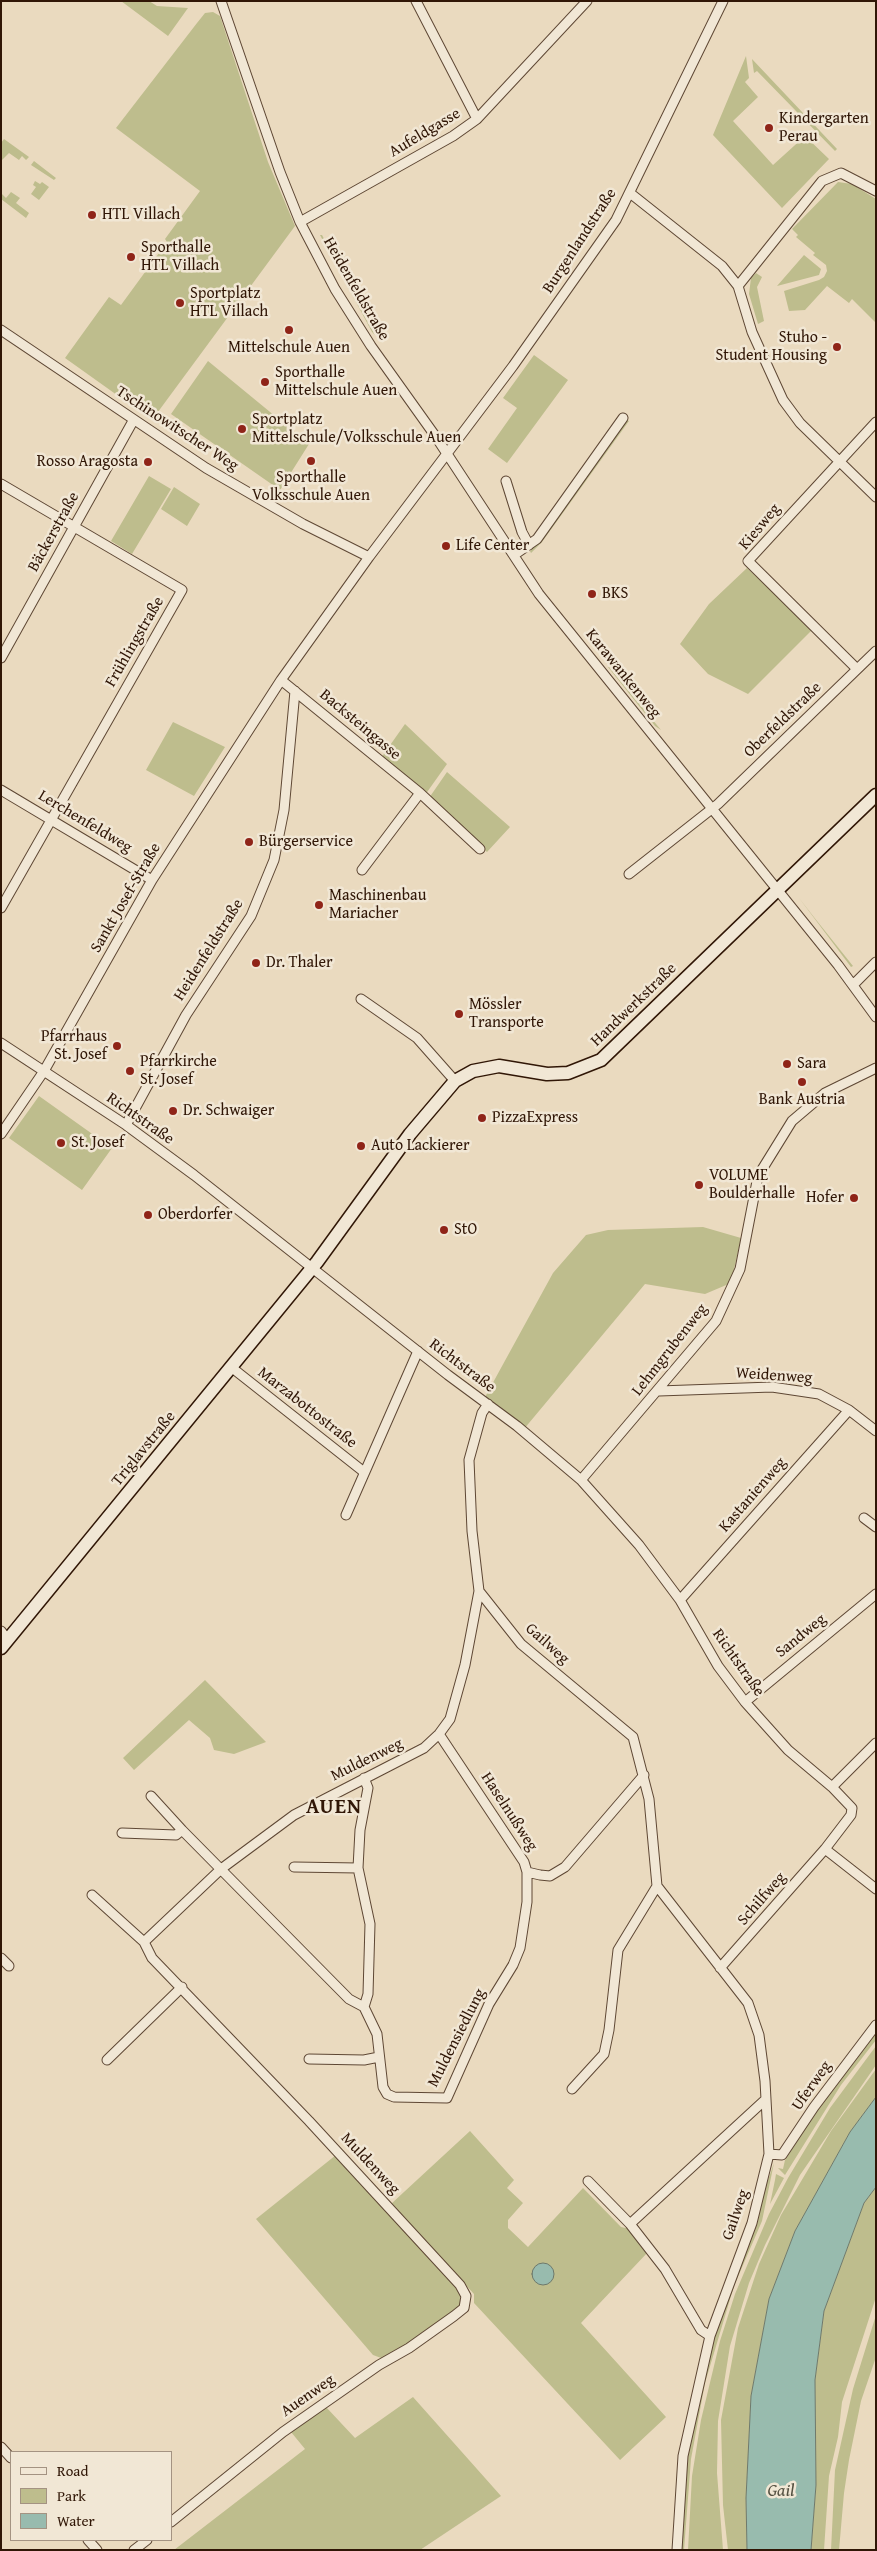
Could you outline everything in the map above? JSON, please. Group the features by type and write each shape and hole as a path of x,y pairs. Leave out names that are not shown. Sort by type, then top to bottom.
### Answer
{"street":[{"name":"Heidenfeldstraße","path":"222,1 280,172 300,222 335,289 370,346 447,453"},
{"path":"416,1 477,119"},
{"name":"Aufeldgasse","path":"300,222 453,136 477,119 587,1"},
{"name":"Burgenlandstraße","path":"447,453 575,280 616,220 723,1"},
{"path":"738,286 822,181 841,173 876,191"},
{"path":"630,193 722,266 738,286 752,332 783,400 800,423 840,460 876,498"},
{"name":"Tschinowitscher Weg","path":"1,330 133,421 206,468 303,524 369,557"},
{"path":"514,555 537,539 623,418"},
{"name":"Bäckerstraße","path":"1,658 133,421"},
{"name":"Kiesweg","path":"857,669 748,561 876,422"},
{"path":"281,680 369,557 447,453"},
{"name":"Karawankenweg","path":"447,453 540,594 853,985 876,1017"},
{"path":"506,481 522,532 529,545"},
{"path":"1,484 75,525"},
{"name":"Frühlingstraße","path":"51,818 182,590 75,525"},
{"name":"Oberfeldstraße","path":"712,810 876,651"},
{"name":"Backsteingasse","path":"281,680 420,793 480,848"},
{"name":"Sankt Josef-Straße","path":"1,1134 44,1071 152,880 281,680"},
{"name":"Heidenfeldstraße","path":"126,1125 186,1015 251,916 274,860 284,810 295,691"},
{"name":"Lerchenfeldweg","path":"1,790 51,818 152,880"},
{"path":"362,870 420,793"},
{"name":"Handwerkstraße","path":"311,1268 410,1134 455,1081 473,1071 499,1066 547,1074 568,1073 601,1060 776,889 876,795"},
{"path":"629,874 712,810"},
{"path":"1,908 51,818"},
{"path":"853,985 876,962"},
{"path":"361,999 417,1038 455,1081"},
{"name":"Richtstraße","path":"1,1043 126,1125 194,1175 543,1447 581,1480 639,1545 680,1600 718,1666 745,1702 788,1750 832,1787"},
{"name":"Lehmgrubenweg","path":"581,1480 716,1322 740,1269 758,1176 792,1121 825,1093 876,1068"},
{"path":"1,1114 11,1118"},
{"name":"Triglavstraße","path":"4,1640 311,1268"},
{"name":"Marzabottostraße","path":"346,1515 418,1351"},
{"name":"Marzabottostraße","path":"231,1367 364,1472"},
{"name":"Weidenweg","path":"658,1390 772,1387 818,1394 849,1410 876,1431"},
{"path":"479,1590 472,1530 468,1460 482,1413 488,1404"},
{"name":"Kastanienweg","path":"680,1600 849,1410"},
{"path":"864,1518 876,1527"},
{"name":"Muldenweg","path":"144,1942 221,1869 294,1815 424,1748 439,1734 450,1718 465,1665 479,1590"},
{"name":"Gailweg","path":"479,1590 521,1644 633,1737 644,1775 654,1837 657,1886 748,2003 759,2035 766,2098 768,2154 752,2223 710,2336 682,2456 677,2550"},
{"name":"Sandweg","path":"745,1702 876,1594"},
{"name":"Haselnußweg","path":"439,1734 524,1862 527,1872 550,1876 565,1867 644,1775"},
{"path":"832,1787 876,1743"},
{"path":"151,1796 182,1830 349,1999 364,2007 368,1994 370,1924 358,1868 360,1830 368,1788 364,1778"},
{"name":"Schilfweg","path":"720,1968 825,1849 851,1815 852,1808 832,1787"},
{"path":"122,1833 176,1835 182,1830"},
{"path":"825,1849 876,1890"},
{"path":"294,1867 358,1868"},
{"name":"Muldensiedlung","path":"364,2007 376,2034 383,2087 387,2094 394,2097 447,2098 489,2004 513,1965 520,1948 527,1902 527,1872"},
{"path":"572,2089 604,2054 609,2030 618,1950 657,1886"},
{"name":"Muldenweg","path":"92,1895 144,1942 152,1958 182,1987 460,2285 465,2291 466,2301"},
{"path":"1,1958 10,1966"},
{"path":"107,2060 182,1987"},
{"name":"Uferweg","path":"768,2154 782,2155 814,2107 876,2025"},
{"path":"310,2058 364,2060 379,2057"},
{"path":"630,2224 766,2098"},
{"path":"588,2181 630,2224 665,2269 701,2330 710,2336"},
{"name":"Auenweg","path":"172,2521 283,2432 379,2365 409,2348 454,2316 464,2308 466,2301"},
{"path":"1,2447 10,2457"},
{"path":"134,2550 146,2541"}],"green space":[{"path":"121,1 149,1 157,6 188,8 168,36"},
{"path":"213,12 220,16 268,162 295,226 152,420 65,358 109,297 121,305 167,242 165,239 200,191 116,128 205,13"},
{"path":"746,56 749,78 745,82 758,97 733,121 773,165 805,136 829,159 782,208 713,135"},
{"path":"752,59 837,149 835,151 757,71 754,73"},
{"path":"4,139 29,157 26,160 22,156 19,160 9,153 1,161 1,143"},
{"path":"34,161 56,178 54,180 31,165"},
{"path":"35,181 40,184 42,182 49,187 39,200 31,194 36,187 33,185"},
{"path":"838,182 852,184 876,199 876,323 852,299 849,303 827,286 805,310 789,311 784,291 819,280 824,277 827,271 826,265 813,255 815,253 796,237 798,235 792,229"},
{"path":"11,192 20,198 16,203 29,213 26,218 1,199 1,193 6,198"},
{"path":"320,235 322,235 375,335 372,332"},
{"path":"804,255 821,269 819,275 777,286"},
{"path":"756,273 762,277 757,287 764,321 758,324 749,294 751,278"},
{"path":"534,355 568,380 507,463 488,449 517,408 503,398"},
{"name":"Sportplatz Mittelschule/Volksschule Auen","path":"208,361 309,444 280,490 171,414"},
{"path":"627,420 629,421 542,542 531,553 530,551 540,541"},
{"path":"149,476 171,489 132,554 111,541"},
{"path":"174,487 200,504 187,526 161,509"},
{"path":"747,568 812,630 748,694 708,674 680,644 709,604"},
{"path":"609,667 661,730 655,726"},
{"path":"173,722 225,747 194,796 146,770"},
{"path":"405,724 447,764 425,795 381,758"},
{"path":"447,772 510,827 487,852 429,798"},
{"path":"799,898 817,921 853,966 851,967"},
{"name":"St. Josef","path":"39,1096 112,1148 82,1190 9,1138"},
{"path":"703,1227 741,1238 731,1283 705,1294 645,1284 524,1429 484,1399 553,1273 586,1235 608,1230"},
{"path":"205,1680 266,1742 234,1754 214,1750 210,1738 189,1720 134,1770 123,1758"},
{"path":"876,2030 876,2040 841,2085 785,2175 778,2168 783,2169 785,2160 814,2115"},
{"path":"876,2046 876,2065 800,2175 765,2245 749,2283 730,2346 718,2421 717,2473 723,2550 688,2550 692,2476 701,2420 720,2341 735,2294 769,2214 788,2178 830,2108"},
{"path":"876,2069 876,2097 850,2132 795,2231 769,2299 751,2396 746,2498 747,2550 728,2550 723,2505 721,2420 738,2328 759,2264 781,2215 831,2131"},
{"path":"470,2131 514,2180 507,2188 523,2203 508,2220 508,2228 528,2247 583,2188 621,2227 630,2229 648,2252 581,2323 666,2417 620,2460 474,2303 474,2294 391,2204"},
{"path":"336,2155 455,2283 462,2295 460,2306 442,2322 384,2359 373,2355 256,2219"},
{"path":"774,2163 762,2221 734,2286 705,2383 691,2459 684,2550 680,2550 686,2459 711,2343"},
{"path":"776,2174 784,2178 770,2204 775,2180"},
{"path":"876,2187 876,2297 842,2402 838,2437 829,2476 824,2550 811,2550 816,2485 815,2380 824,2311 864,2203"},
{"path":"876,2315 876,2357 861,2401 849,2460 839,2550 831,2550 835,2470 853,2389"},
{"path":"413,2397 501,2496 420,2550 174,2550 305,2449 291,2432 326,2407 355,2438"}],"water":[{"name":"Gail","path":"876,2097 876,2187 864,2203 824,2311 815,2380 816,2485 811,2550 747,2550 746,2498 751,2396 769,2299 795,2231 850,2132"},
{"path":"543,2263 551,2266 554,2274 551,2282 543,2285 535,2282 532,2274 535,2266"}],"place":[{"name":"Kindergarten Perau","path":"769,128"},
{"name":"HTL Villach","path":"92,215"},
{"name":"Sporthalle HTL Villach","path":"131,257"},
{"name":"Sportplatz HTL Villach","path":"180,303"},
{"name":"Mittelschule Auen","path":"289,330"},
{"name":"Stuho - Student Housing","path":"837,347"},
{"name":"Sporthalle Mittelschule Auen","path":"265,382"},
{"name":"Sportplatz Mittelschule/Volksschule Auen","path":"242,429"},
{"name":"Sporthalle Volksschule Auen","path":"311,461"},
{"name":"Rosso Aragosta","path":"148,462"},
{"name":"Life Center","path":"446,546"},
{"name":"BKS","path":"592,594"},
{"name":"Bürgerservice","path":"249,842"},
{"name":"Maschinenbau Mariacher","path":"319,905"},
{"name":"Dr. Thaler","path":"256,963"},
{"name":"Mössler Transporte","path":"459,1014"},
{"name":"Pfarrhaus St. Josef","path":"117,1046"},
{"name":"Sara","path":"787,1064"},
{"name":"Pfarrkirche St. Josef","path":"130,1071"},
{"name":"Bank Austria","path":"802,1082"},
{"name":"Dr. Schwaiger","path":"173,1111"},
{"name":"PizzaExpress","path":"482,1118"},
{"name":"St. Josef","path":"61,1143"},
{"name":"Auto Lackierer","path":"361,1146"},
{"name":"VOLUME Boulderhalle","path":"699,1185"},
{"name":"Hofer","path":"854,1198"},
{"name":"Oberdorfer","path":"148,1215"},
{"name":"StO","path":"444,1230"}],"district":[{"name":"AUEN","path":"334,1808"}]}
